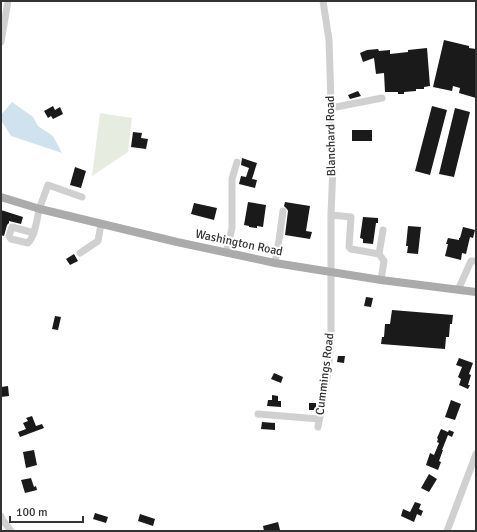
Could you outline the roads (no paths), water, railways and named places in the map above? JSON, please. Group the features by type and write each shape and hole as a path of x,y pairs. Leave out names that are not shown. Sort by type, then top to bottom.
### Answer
{"main road":[{"name":"Washington Road","path":"1,197 40,209 102,224 275,263 381,280 476,292"}],"street":[{"path":"1,42 8,1"},
{"name":"Blanchard Road","path":"323,1 329,40 333,165 330,272"},
{"path":"331,108 382,98"},
{"path":"226,253 232,228 232,180 237,162"},
{"path":"34,233 48,185 82,197"},
{"path":"275,263 282,211"},
{"path":"331,215 351,217 349,243 351,249 379,254"},
{"path":"80,253 98,241 102,224"},
{"path":"381,280 384,261 379,254 382,230"},
{"path":"458,290 471,261 476,261"},
{"name":"Cummings Road","path":"318,427 328,372 331,338 330,272"},
{"path":"258,414 320,419"},
{"path":"447,531 476,454"},
{"path":"1,516 11,531"}],"water":[{"path":"12,102 33,117 38,126 53,136 62,153 11,136 1,120 1,115"}]}
